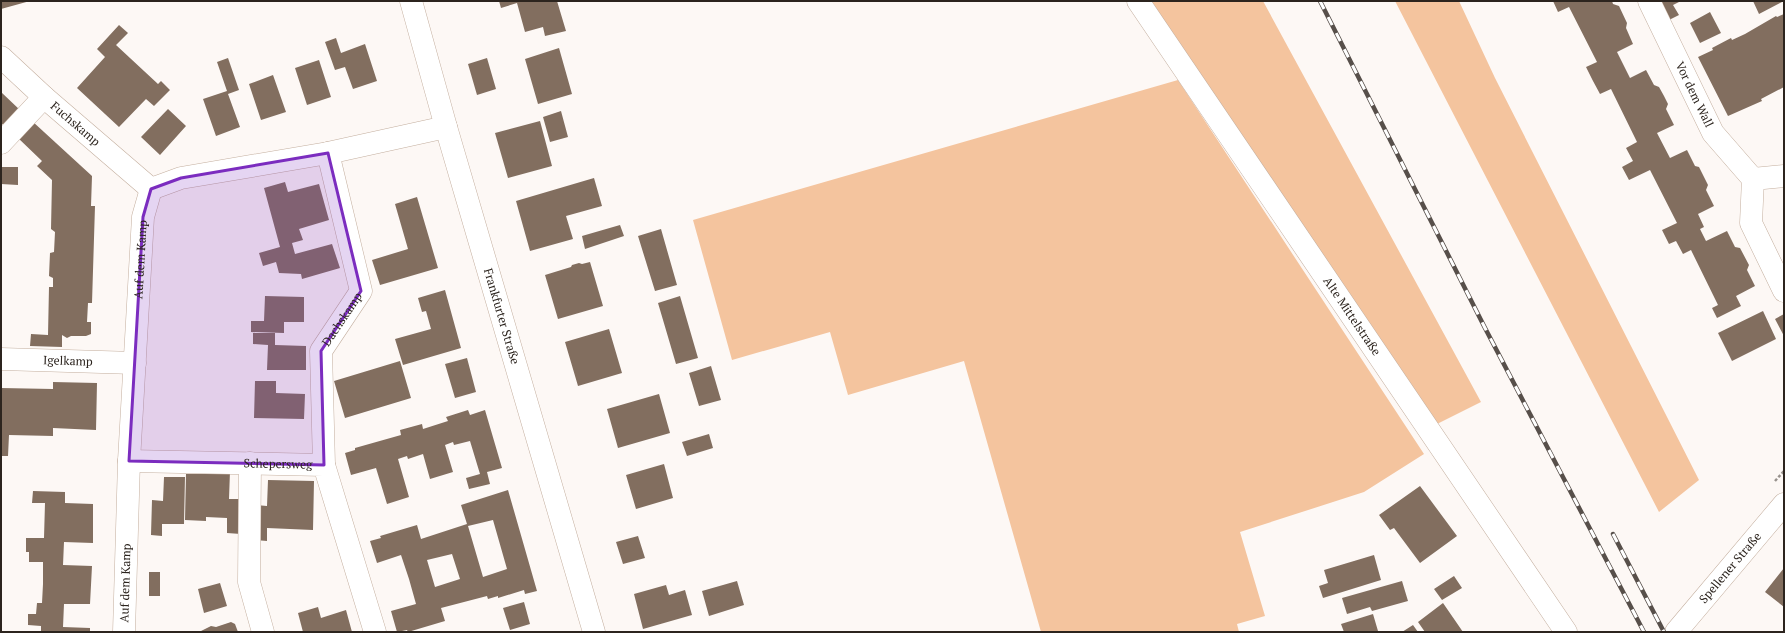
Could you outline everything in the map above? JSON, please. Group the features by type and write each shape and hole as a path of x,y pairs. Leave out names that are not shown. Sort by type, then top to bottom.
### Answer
{"street":[{"name":"Frankfurter Straße","path":"411,1 446,127 594,632"},
{"name":"Alte Mittelstraße","path":"1138,1 1566,632"},
{"name":"Vor dem Wall","path":"1649,1 1713,134 1754,179"},
{"name":"Fuchskamp","path":"1,57 44,97 151,189"},
{"path":"1,143 44,97"},
{"path":"151,189 181,178 328,153 446,127"},
{"name":"Dachskamp","path":"324,465 321,351 360,291 328,153"},
{"path":"1784,176 1754,179 1751,223 1784,291"},
{"name":"Auf dem Kamp","path":"124,632 129,461 143,217 151,189"},
{"name":"Igelkamp","path":"1,359 135,363"},
{"name":"Schepersweg","path":"129,461 324,465 375,632"},
{"path":"250,463 249,582 263,632"},
{"name":"Spellener Straße","path":"1676,632 1784,504"}],"highlighted area":[{"path":"328,153 361,291 321,351 324,465 129,461 143,217 151,189 181,178"}],"shaded area":[{"path":"1151,1 1263,1 1481,402 1435,425"},
{"path":"1395,1 1459,1 1495,78 1699,480 1659,512"},
{"path":"1178,80 1424,454 1364,492 1240,532 1265,616 1237,624 1239,632 1041,632 964,361 848,395 830,332 732,360 693,220"}],"building":[{"path":"1,1 30,1 1,9"},
{"path":"499,1 557,1 566,31 545,36 543,27 525,32 517,3 501,8"},
{"path":"1553,1 1612,1 1613,4 1619,6 1627,23 1626,28 1633,44 1617,52 1630,78 1646,70 1654,85 1659,87 1668,104 1666,109 1674,125 1657,133 1670,158 1687,150 1695,166 1699,167 1708,185 1706,190 1714,206 1698,214 1704,227 1700,229 1706,241 1727,231 1735,247 1740,248 1749,265 1747,270 1755,286 1736,296 1741,306 1717,318 1712,308 1718,305 1691,250 1683,254 1676,241 1669,244 1662,230 1677,223 1650,170 1629,180 1622,167 1633,161 1626,148 1637,142 1611,89 1600,94 1593,81 1586,67 1597,62 1569,7 1558,12"},
{"path":"1657,1 1681,1 1673,5 1679,15 1667,21"},
{"path":"1753,1 1784,1 1759,14"},
{"path":"1710,12 1721,33 1700,43 1690,23"},
{"path":"1784,14 1784,87 1761,99 1762,101 1728,116 1698,57 1713,50 1712,48 1731,38 1732,40 1776,16 1777,17"},
{"path":"119,25 128,33 116,45 158,84 161,81 170,90 154,106 146,99 119,127 77,88 105,57 97,49"},
{"path":"336,38 341,53 365,44 377,81 353,89 345,67 335,70 325,42"},
{"path":"559,48 572,94 538,104 525,59"},
{"path":"228,58 239,90 228,94 240,127 216,136 203,99 227,91 217,62"},
{"path":"487,58 496,89 477,95 468,64"},
{"path":"319,60 331,97 307,105 295,68"},
{"path":"273,75 286,112 261,120 249,84"},
{"path":"1,92 21,111 6,127 1,123"},
{"path":"168,109 186,126 160,155 141,137"},
{"path":"561,111 568,137 550,142 543,117"},
{"path":"32,121 92,176 91,206 95,206 92,303 88,303 87,322 91,322 91,334 86,336 71,336 67,338 62,335 62,347 30,346 31,334 48,335 49,287 53,287 53,278 49,276 50,253 54,252 55,232 51,229 52,180 37,166 42,161 17,137"},
{"path":"540,121 552,166 508,178 495,133"},
{"path":"1,167 18,167 18,185 1,184"},
{"path":"594,178 602,206 566,216 573,239 530,251 516,201"},
{"path":"285,182 288,192 319,184 329,220 299,229 303,240 292,243 295,254 332,244 340,268 302,279 301,274 279,273 276,262 263,266 259,253 280,247 264,188"},
{"path":"417,197 438,268 380,285 372,260 408,249 395,204"},
{"path":"620,225 624,236 585,249 582,236"},
{"path":"661,229 677,285 655,291 638,236"},
{"path":"590,262 603,306 558,319 545,275 571,267 572,265"},
{"path":"445,290 461,348 403,365 395,339 431,329 426,311 422,312 418,298"},
{"path":"265,296 304,297 304,322 284,322 284,333 251,332 251,321 264,321"},
{"path":"680,296 698,358 676,364 658,303"},
{"path":"1763,311 1776,339 1732,361 1718,333"},
{"path":"1784,314 1784,336 1775,319"},
{"path":"609,329 622,373 578,386 565,342"},
{"path":"253,333 275,333 275,345 306,346 306,370 267,370 268,345 253,344"},
{"path":"467,358 476,392 455,398 445,364"},
{"path":"400,361 411,398 345,418 334,381"},
{"path":"711,366 721,400 699,406 689,373"},
{"path":"255,381 276,381 276,393 305,394 304,419 254,418"},
{"path":"53,382 97,383 96,430 53,428 53,436 9,435 8,456 1,456 1,388 53,389"},
{"path":"659,394 670,433 618,448 607,409"},
{"path":"468,410 470,415 485,410 502,468 487,472 490,484 469,489 466,478 480,474 470,441 454,445 453,442 445,445 453,472 430,479 423,454 408,459 407,456 398,459 409,497 387,504 376,468 351,475 345,453 355,450 355,448 401,435 400,430 422,424 423,429 448,421 446,417"},
{"path":"709,434 713,448 687,456 682,442"},
{"path":"664,464 673,498 636,509 626,475"},
{"path":"208,470 230,471 229,499 242,499 241,534 227,533 227,518 206,517 206,521 185,520 186,474 208,474"},
{"path":"164,477 185,477 184,524 162,524 162,536 151,535 152,500 163,501"},
{"path":"268,480 314,481 313,530 267,528 267,541 255,540 256,505 267,506"},
{"path":"1420,486 1457,536 1420,563 1394,528 1390,530 1379,515"},
{"path":"508,490 537,591 525,594 524,590 498,598 498,596 488,599 487,596 441,608 445,621 408,632 407,630 397,632 391,611 416,604 409,579 401,555 377,563 370,541 381,538 380,536 417,525 421,539 467,524 461,505","holes":["493,520 507,569 483,577 468,526","452,554 460,579 435,587 427,560"]},
{"path":"33,491 65,492 65,503 93,504 93,543 64,542 63,565 92,566 90,604 64,604 63,627 90,628 90,632 41,632 41,626 28,625 28,614 36,614 37,603 42,603 43,584 43,562 29,562 29,552 26,552 26,538 44,538 45,503 32,503"},
{"path":"638,536 645,558 623,564 616,542"},
{"path":"1374,555 1381,580 1323,598 1319,586 1328,583 1324,570"},
{"path":"1784,568 1784,607 1765,592"},
{"path":"149,572 160,572 160,596 149,596"},
{"path":"1454,576 1462,588 1442,600 1434,589"},
{"path":"737,581 744,605 709,616 702,591"},
{"path":"1402,581 1408,601 1372,611 1370,607 1347,614 1342,598"},
{"path":"220,583 227,606 204,613 198,589"},
{"path":"666,585 669,595 685,590 692,615 643,629 634,594"},
{"path":"524,602 530,624 510,630 503,608"},
{"path":"1443,603 1463,632 1425,632 1418,622"},
{"path":"318,607 321,618 346,610 352,632 303,632 298,613"},
{"path":"1373,614 1378,631 1344,632 1341,624"},
{"path":"231,622 235,624 238,632 199,632 211,626 216,627"},
{"path":"1413,625 1418,632 1402,632"}],"railway":[{"path":"1320,1 1485,328 1644,632"},
{"path":"1613,534 1664,632"}]}
